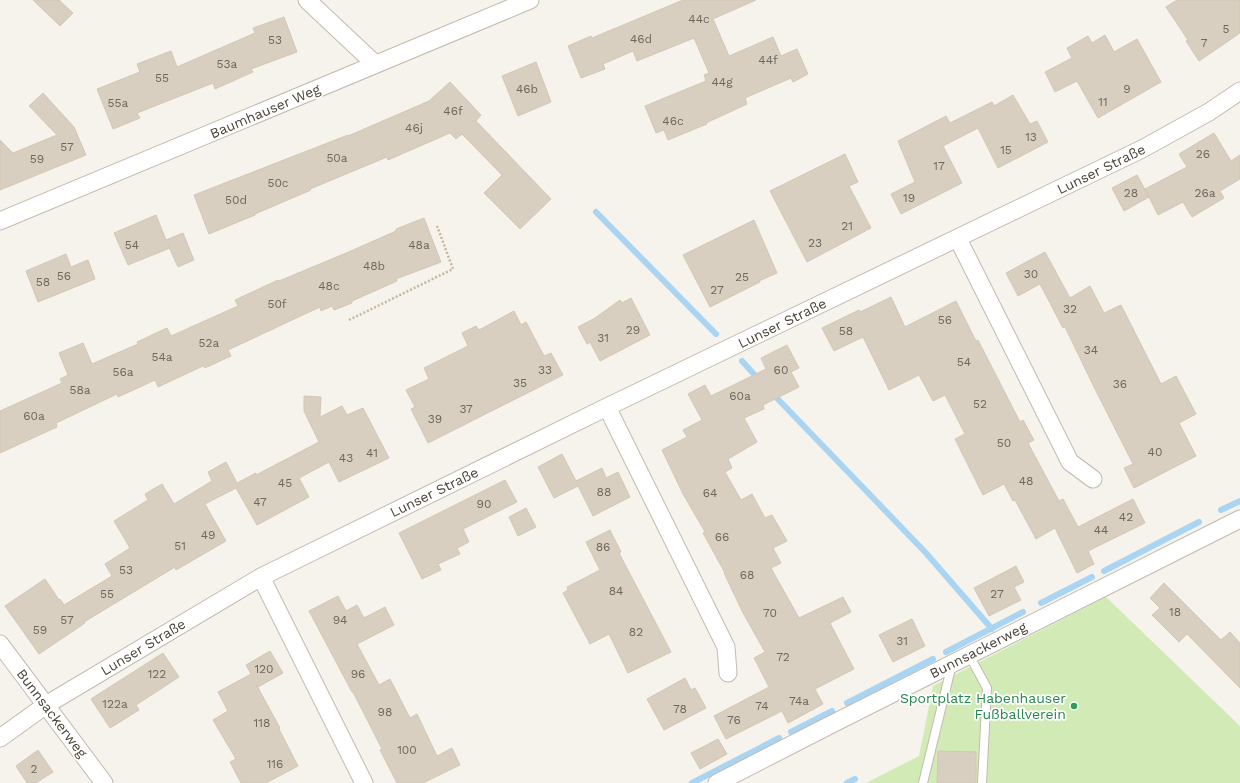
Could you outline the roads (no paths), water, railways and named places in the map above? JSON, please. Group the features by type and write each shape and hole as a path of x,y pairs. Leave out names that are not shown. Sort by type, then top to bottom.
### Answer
{"street":[{"path":"307,0 375,64"},
{"name":"Baumhauser Weg","path":"0,221 530,0"},
{"name":"Lunser Straße","path":"0,738 46,705 261,577 607,407 1142,149 1209,112 1240,91"},
{"path":"958,239 1070,462 1094,479"},
{"path":"607,407 726,647 728,673"},
{"name":"Bunnsackerweg","path":"717,783 1240,519"},
{"path":"261,577 364,783"},
{"name":"Bunnsackerweg","path":"0,644 104,783"}],"lane":[{"path":"969,655 987,688 982,783"},
{"path":"923,783 952,664"}],"waterway":[{"path":"596,212 716,334"},
{"path":"742,361 760,381"},
{"path":"772,393 926,553 992,629"},
{"path":"1221,510 1240,501"},
{"path":"1104,571 1199,522"},
{"path":"1041,603 1092,577"},
{"path":"946,652 1023,612"},
{"path":"847,703 933,659"},
{"path":"791,732 832,711"},
{"path":"692,783 779,738"},
{"path":"847,783 855,779"}],"place":[{"name":"Sportplatz Habenhauser Fußballverein","path":"1074,706"}]}
